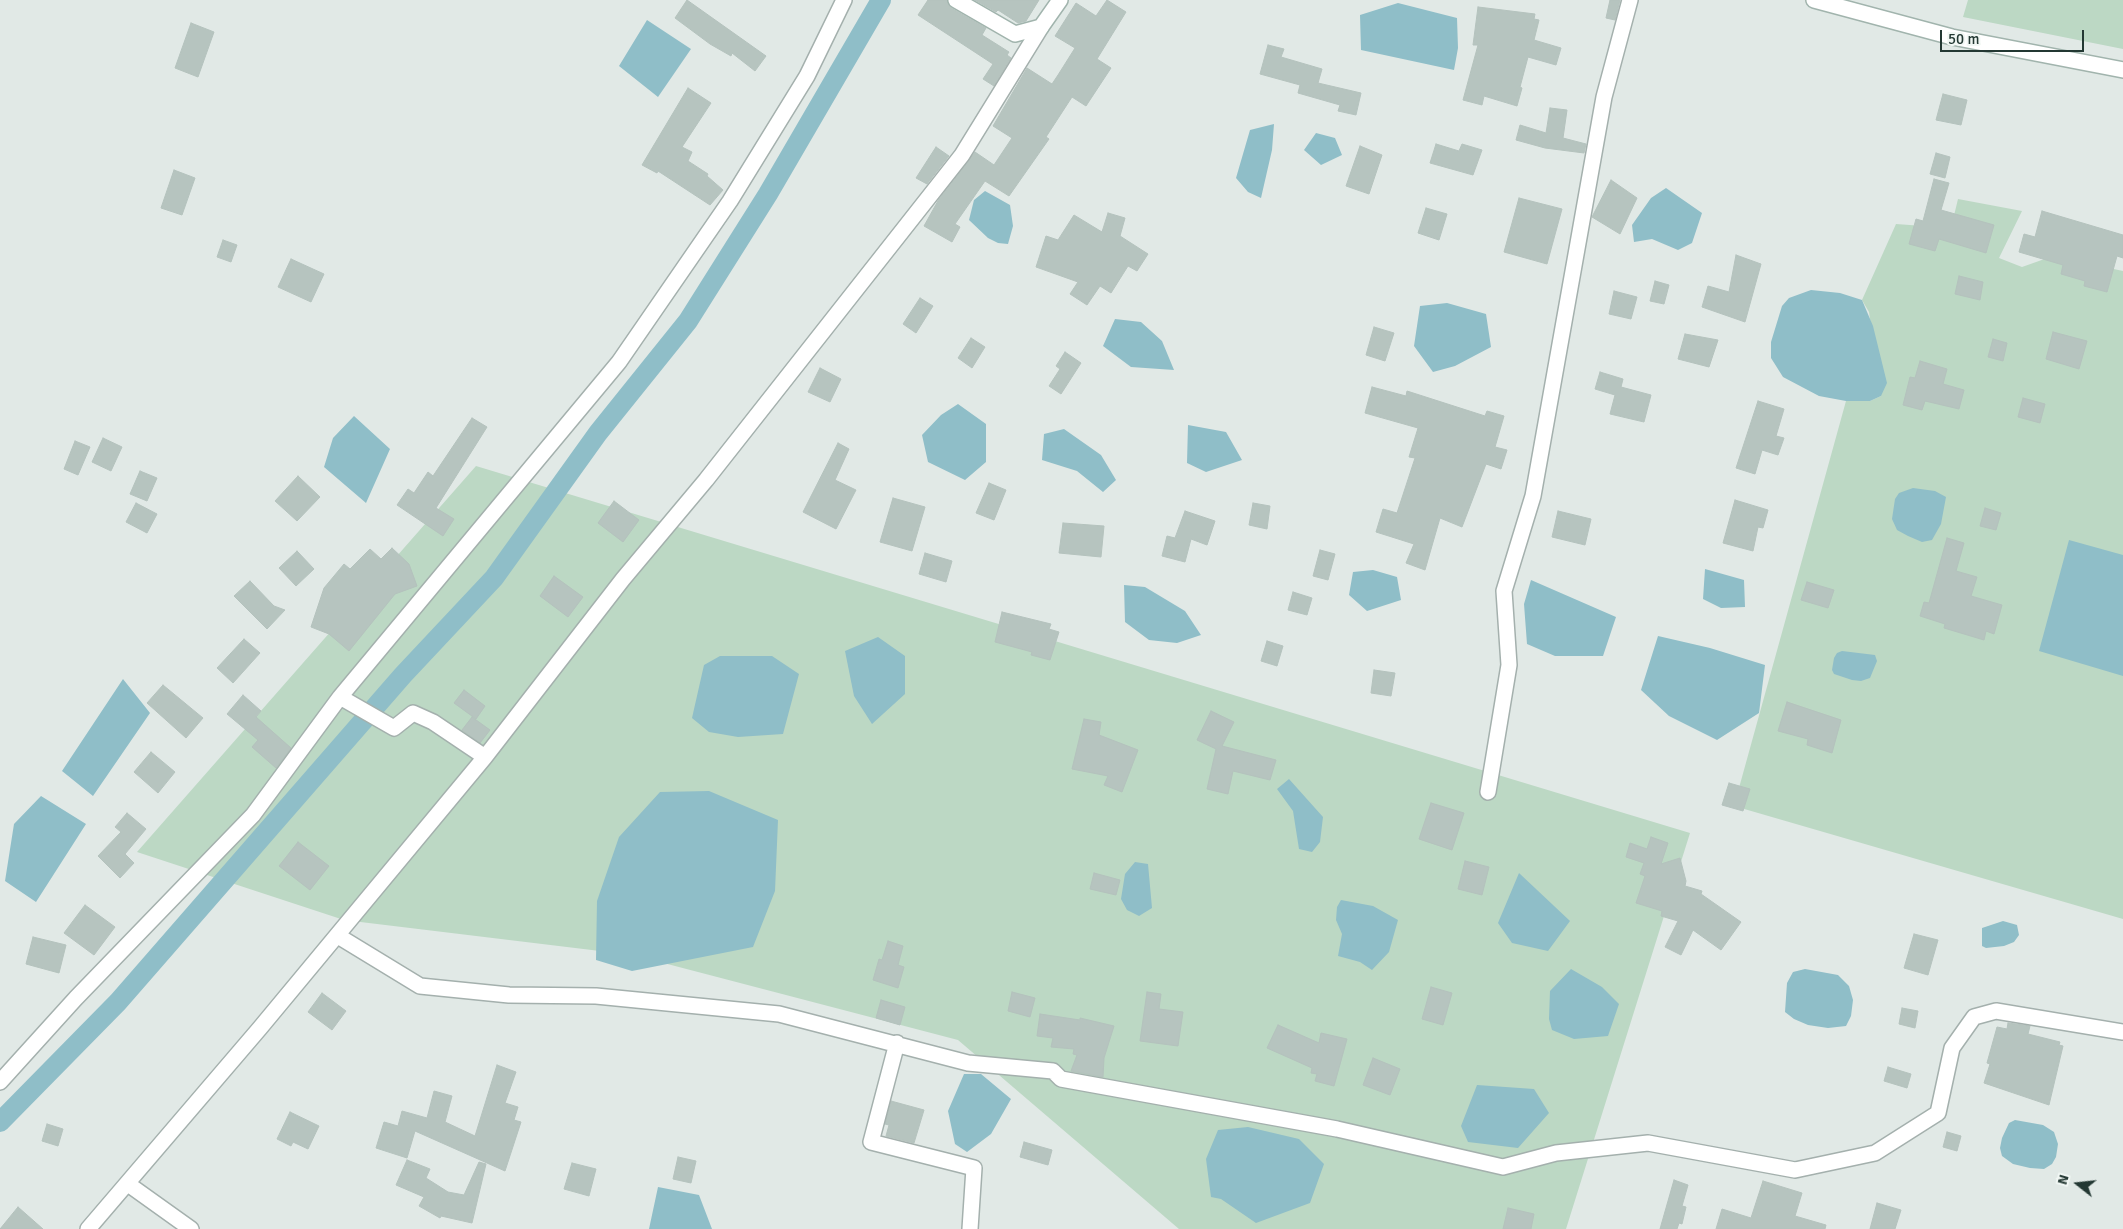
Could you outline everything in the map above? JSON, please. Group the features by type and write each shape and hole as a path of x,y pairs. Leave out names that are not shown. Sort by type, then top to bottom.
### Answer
{"street":[{"path":"0,1082 76,998 253,815 340,697 619,362 730,201 807,76 844,0"},
{"path":"956,0 1015,34 1041,27"},
{"path":"88,1229 338,936 485,757 624,579 706,480 962,155 1041,27 1060,0"},
{"path":"1488,792 1509,665 1504,591 1533,496 1604,97 1630,0"},
{"path":"1814,0 1952,37 2123,70"},
{"path":"340,697 394,728 413,713 433,722 485,757"},
{"path":"338,936 420,986 509,994 596,996 779,1014 897,1043 968,1063 1052,1071 1061,1079 1337,1129 1503,1167 1556,1153 1648,1143 1794,1170 1875,1153 1938,1113 1952,1048 1974,1017 1996,1011 2123,1032"},
{"path":"897,1043 871,1142 974,1168 970,1229"},
{"path":"128,1184 191,1229"}],"green space":[{"path":"1968,0 2123,0 2123,49 1963,17"},
{"path":"1958,199 2022,211 1999,258 2022,267 2053,256 2123,271 2123,919 1734,806 1846,401 1870,401 1881,396 1869,312 1862,300 1896,224 1951,228"},
{"path":"476,466 1690,833 1566,1229 1179,1229 958,1040 633,955 344,920 137,852"}],"water":[{"path":"1398,3 1457,18 1458,48 1454,70 1361,50 1360,15"},
{"path":"647,20 691,49 658,97 619,66"},
{"path":"1274,124 1272,150 1261,198 1248,192 1236,178 1250,130"},
{"path":"1316,133 1335,138 1342,155 1321,165 1304,150"},
{"path":"1666,188 1702,213 1692,243 1678,250 1652,239 1634,242 1632,225 1651,198"},
{"path":"985,191 1010,205 1013,226 1008,244 998,243 988,238 969,220 974,200"},
{"path":"1811,290 1840,293 1862,300 1873,326 1887,383 1881,396 1870,401 1846,401 1819,396 1783,377 1771,358 1771,342 1782,306 1789,298"},
{"path":"1447,303 1486,314 1491,347 1455,366 1433,372 1414,346 1420,306"},
{"path":"1115,319 1141,322 1162,341 1174,370 1131,367 1103,346"},
{"path":"958,404 986,424 986,462 965,480 928,462 922,435 941,415"},
{"path":"354,416 390,449 366,503 324,467 333,438"},
{"path":"1188,425 1226,432 1242,460 1206,472 1187,463"},
{"path":"1064,429 1101,455 1116,480 1103,492 1077,471 1042,460 1044,434"},
{"path":"1913,488 1935,491 1946,497 1941,524 1932,540 1922,542 1908,536 1897,530 1892,519 1895,499 1899,493"},
{"path":"2069,540 2123,555 2123,676 2039,651"},
{"path":"1705,569 1744,580 1745,607 1721,608 1703,599"},
{"path":"1373,570 1397,577 1401,600 1367,611 1349,595 1353,572"},
{"path":"1531,580 1616,617 1603,656 1555,656 1527,644 1524,604"},
{"path":"1124,585 1145,587 1185,611 1201,635 1177,643 1149,640 1125,622"},
{"path":"1658,636 1710,648 1765,665 1759,713 1717,740 1669,716 1641,690"},
{"path":"878,637 905,656 905,694 872,724 854,696 845,651"},
{"path":"1842,651 1875,655 1877,661 1870,678 1861,681 1852,680 1834,674 1832,670 1834,658 1837,653"},
{"path":"720,656 772,656 799,674 783,734 738,737 709,732 692,718 704,665"},
{"path":"123,679 150,713 93,796 62,771"},
{"path":"1289,779 1323,817 1320,842 1312,852 1299,849 1293,811 1277,789"},
{"path":"709,791 778,820 775,891 753,947 632,971 596,960 597,901 619,837 660,792"},
{"path":"41,796 86,824 36,902 5,881 14,824"},
{"path":"1135,862 1148,864 1152,908 1139,916 1127,910 1121,899 1125,874"},
{"path":"1519,873 1570,921 1548,951 1512,943 1498,923"},
{"path":"1341,900 1373,906 1398,920 1389,952 1372,970 1360,962 1338,956 1342,934 1336,920 1337,907"},
{"path":"2003,921 2017,925 2019,935 2014,942 2004,946 1986,948 1982,946 1982,928"},
{"path":"1571,969 1602,987 1619,1004 1608,1036 1574,1039 1552,1030 1549,1019 1550,991"},
{"path":"1805,969 1838,975 1849,986 1853,1000 1851,1016 1846,1026 1828,1028 1808,1025 1794,1019 1785,1012 1787,983 1793,972"},
{"path":"964,1074 981,1074 1011,1099 991,1134 967,1152 955,1144 948,1111"},
{"path":"1477,1085 1534,1089 1549,1113 1518,1148 1468,1142 1461,1126"},
{"path":"2015,1120 2043,1125 2054,1132 2058,1144 2056,1157 2052,1164 2044,1169 2030,1168 2013,1164 2002,1156 2000,1148 2002,1138 2009,1123"},
{"path":"1248,1127 1299,1139 1324,1164 1310,1203 1256,1223 1221,1199 1211,1197 1206,1159 1218,1130"},
{"path":"658,1187 699,1195 712,1229 649,1229"}],"building":[{"path":"687,0 766,56 755,71 732,53 731,56 710,44 675,18"},
{"path":"928,0 947,0 951,8 986,28 982,35 1009,52 1007,55 1011,58 994,86 983,79 993,64 918,15"},
{"path":"975,0 1039,0 1026,21 1018,23 998,10 996,12"},
{"path":"1107,0 1126,12 1097,59 1111,68 1086,106 1072,97 1046,137 1049,139 1009,196 985,181 955,224 960,227 952,242 924,226 939,199 975,152 994,165 1012,138 993,126 1027,68 1052,84 1075,48 1055,36 1076,3 1096,16"},
{"path":"1610,0 1620,0 1615,20 1606,18"},
{"path":"1478,7 1535,14 1534,19 1539,20 1534,40 1561,48 1556,65 1528,57 1517,106 1484,96 1482,105 1463,100 1478,45 1473,45"},
{"path":"191,23 214,32 198,77 175,68"},
{"path":"1268,45 1284,49 1281,57 1322,69 1318,83 1361,93 1356,115 1338,111 1340,105 1298,93 1300,85 1260,74"},
{"path":"688,88 711,103 682,147 692,152 688,161 708,174 707,176 723,190 710,205 658,171 657,173 642,165"},
{"path":"1943,94 1967,100 1961,125 1936,120"},
{"path":"1550,108 1567,110 1563,138 1586,144 1584,153 1545,148 1516,140 1520,125 1546,133"},
{"path":"1436,144 1459,151 1462,144 1482,150 1473,175 1430,163"},
{"path":"1360,146 1382,155 1369,194 1346,186"},
{"path":"936,147 949,156 927,184 916,178"},
{"path":"1936,153 1950,157 1945,178 1930,174"},
{"path":"174,170 195,178 182,215 161,208"},
{"path":"1934,179 1949,183 1941,210 1994,225 1986,253 1939,239 1935,251 1909,244 1916,219 1923,221"},
{"path":"1611,180 1637,198 1620,234 1592,217"},
{"path":"1519,198 1562,209 1547,264 1504,252"},
{"path":"1426,208 1447,214 1439,240 1418,233"},
{"path":"2042,211 2123,235 2123,258 2117,256 2107,292 2084,286 2085,281 2061,274 2063,265 2019,252 2024,234 2035,237"},
{"path":"1108,213 1125,218 1120,236 1148,254 1137,271 1128,266 1111,293 1100,286 1087,305 1070,294 1078,282 1036,267 1046,236 1058,240 1074,215 1102,232"},
{"path":"223,240 237,245 231,262 217,257"},
{"path":"1736,255 1761,264 1745,322 1702,307 1708,286 1729,292"},
{"path":"291,259 324,274 311,302 278,287"},
{"path":"1959,276 1983,282 1980,300 1955,294"},
{"path":"1655,281 1669,285 1664,304 1650,301"},
{"path":"1614,291 1637,297 1631,319 1609,314"},
{"path":"920,298 933,306 916,333 903,324"},
{"path":"1374,327 1394,333 1385,361 1366,355"},
{"path":"2053,332 2087,341 2079,369 2046,359"},
{"path":"1685,334 1718,340 1709,367 1678,359"},
{"path":"971,338 985,347 972,368 958,358"},
{"path":"1993,339 2007,343 2003,361 1988,357"},
{"path":"1065,352 1081,363 1061,394 1049,386 1060,369 1056,366"},
{"path":"1920,361 1947,369 1943,384 1964,390 1959,409 1925,401 1922,410 1903,405 1910,377 1915,378"},
{"path":"820,368 841,379 830,402 808,392"},
{"path":"1600,372 1623,379 1621,387 1651,395 1644,422 1610,414 1615,395 1595,389"},
{"path":"1372,387 1406,396 1407,391 1485,416 1487,411 1504,416 1495,447 1507,450 1501,469 1486,464 1462,527 1440,518 1425,570 1406,563 1414,544 1376,532 1383,509 1397,513 1415,458 1409,457 1418,428 1365,413"},
{"path":"2023,398 2045,404 2040,423 2018,417"},
{"path":"1758,401 1784,409 1776,436 1784,438 1778,455 1762,450 1755,474 1736,468"},
{"path":"472,418 487,427 436,508 454,519 443,536 397,505 408,489 414,493 428,472 433,476"},
{"path":"103,438 122,447 111,471 92,462"},
{"path":"75,441 90,447 78,475 64,469"},
{"path":"838,443 849,449 835,480 856,490 836,529 803,512"},
{"path":"140,471 157,478 147,501 130,494"},
{"path":"298,476 320,497 297,521 275,501"},
{"path":"989,483 1006,490 994,520 976,513"},
{"path":"893,498 925,507 912,551 880,542"},
{"path":"1735,500 1768,510 1763,528 1758,527 1753,551 1723,543"},
{"path":"614,501 639,520 623,542 598,523"},
{"path":"136,503 157,514 147,533 126,522"},
{"path":"1253,503 1270,506 1267,529 1249,525"},
{"path":"1985,508 2001,513 1996,530 1980,526"},
{"path":"1185,511 1215,521 1207,545 1191,539 1185,562 1162,556 1167,536 1175,538"},
{"path":"1558,511 1591,519 1585,545 1552,537"},
{"path":"1063,523 1104,526 1101,557 1059,553"},
{"path":"1947,538 1964,543 1956,571 1977,577 1971,596 2002,605 1994,634 1986,631 1984,640 1944,628 1945,624 1920,616 1924,602 1929,603"},
{"path":"392,548 409,564 417,586 395,594 349,651 329,634 311,627 324,588 344,564 350,569 370,549 381,559"},
{"path":"1320,550 1335,554 1328,580 1313,576"},
{"path":"297,551 314,569 296,586 279,568"},
{"path":"925,553 952,561 946,582 919,574"},
{"path":"554,576 583,597 568,617 540,596"},
{"path":"250,581 274,606 285,610 267,629 234,596"},
{"path":"1807,582 1834,590 1828,608 1801,600"},
{"path":"1293,592 1312,598 1307,615 1288,610"},
{"path":"1002,612 1051,624 1049,629 1059,632 1050,660 1031,655 1032,652 995,642"},
{"path":"244,639 260,653 233,683 217,668"},
{"path":"1267,641 1283,646 1277,666 1261,661"},
{"path":"1374,670 1395,673 1391,696 1371,693"},
{"path":"163,685 203,718 186,738 147,703"},
{"path":"464,690 485,706 476,719 454,703"},
{"path":"243,695 261,711 256,717 291,748 276,768 252,747 258,740 227,714"},
{"path":"1787,702 1841,720 1832,753 1807,745 1808,739 1778,731"},
{"path":"1211,711 1234,722 1222,746 1276,760 1270,780 1233,771 1228,794 1207,789 1216,749 1197,740"},
{"path":"472,717 490,730 480,743 462,730"},
{"path":"1084,719 1101,722 1099,735 1138,750 1122,792 1104,785 1108,776 1072,769"},
{"path":"151,752 175,772 158,793 134,772"},
{"path":"1729,783 1750,789 1743,811 1722,805"},
{"path":"1431,803 1464,813 1452,850 1419,839"},
{"path":"127,813 146,829 125,854 134,863 120,878 98,856 121,832 115,827"},
{"path":"1651,837 1668,843 1661,864 1680,858 1686,881 1685,886 1702,891 1701,894 1741,922 1721,950 1693,930 1681,955 1665,947 1678,921 1661,916 1662,911 1636,903 1645,876 1640,874 1644,863 1626,857 1630,843 1647,849"},
{"path":"298,842 329,866 310,890 279,866"},
{"path":"1465,861 1489,867 1482,895 1458,889"},
{"path":"1094,873 1120,880 1116,895 1090,889"},
{"path":"85,905 115,927 94,955 64,933"},
{"path":"1914,934 1938,940 1928,975 1904,968"},
{"path":"33,937 66,945 59,973 26,964"},
{"path":"888,941 903,946 898,965 904,967 898,988 873,980 879,959 882,960"},
{"path":"1431,987 1452,993 1443,1025 1422,1019"},
{"path":"1012,992 1035,998 1030,1017 1008,1011"},
{"path":"1147,992 1161,994 1159,1009 1183,1012 1178,1046 1140,1041"},
{"path":"322,993 346,1011 332,1030 308,1012"},
{"path":"881,1000 905,1007 900,1025 876,1018"},
{"path":"1902,1008 1918,1011 1915,1028 1899,1024"},
{"path":"1040,1014 1080,1020 1080,1018 1114,1026 1104,1058 1103,1077 1071,1071 1077,1055 1073,1054 1074,1049 1051,1047 1053,1038 1037,1036"},
{"path":"2008,1023 2030,1026 2028,1034 2060,1042 2059,1045 2063,1046 2049,1105 1984,1083 1990,1064 1987,1063 1997,1027 2007,1029"},
{"path":"1278,1025 1319,1043 1321,1033 1347,1039 1334,1086 1315,1081 1317,1074 1311,1073 1312,1068 1267,1048"},
{"path":"1373,1058 1400,1069 1390,1095 1363,1085"},
{"path":"497,1065 516,1072 505,1103 518,1107 514,1120 521,1122 505,1171 415,1131 407,1158 376,1148 384,1122 398,1126 402,1111 427,1118 434,1091 452,1096 445,1122 475,1136"},
{"path":"1888,1067 1911,1074 1907,1088 1884,1081"},
{"path":"891,1101 924,1110 914,1143 886,1136 889,1125 885,1124"},
{"path":"290,1112 319,1126 308,1149 293,1142 291,1146 277,1139"},
{"path":"47,1124 63,1129 58,1146 42,1141"},
{"path":"1947,1132 1961,1136 1957,1151 1943,1147"},
{"path":"1024,1142 1052,1150 1048,1165 1020,1157"},
{"path":"678,1157 696,1161 691,1183 673,1179"},
{"path":"407,1160 430,1169 426,1178 448,1192 464,1195 479,1162 486,1164 472,1223 441,1216 440,1218 419,1206 424,1197 396,1185"},
{"path":"572,1163 596,1169 589,1196 564,1189"},
{"path":"1674,1180 1688,1185 1682,1206 1686,1207 1682,1224 1679,1223 1677,1229 1660,1229"},
{"path":"1763,1181 1802,1193 1795,1216 1826,1225 1825,1229 1716,1229 1722,1209 1751,1218"},
{"path":"1877,1203 1901,1210 1895,1229 1870,1229"},
{"path":"18,1207 43,1229 0,1229"},
{"path":"1508,1208 1534,1214 1531,1229 1503,1229"}],"waterway":[{"path":"0,1122 118,1002 403,675 494,578 598,433 688,321 768,194 881,0"}]}
